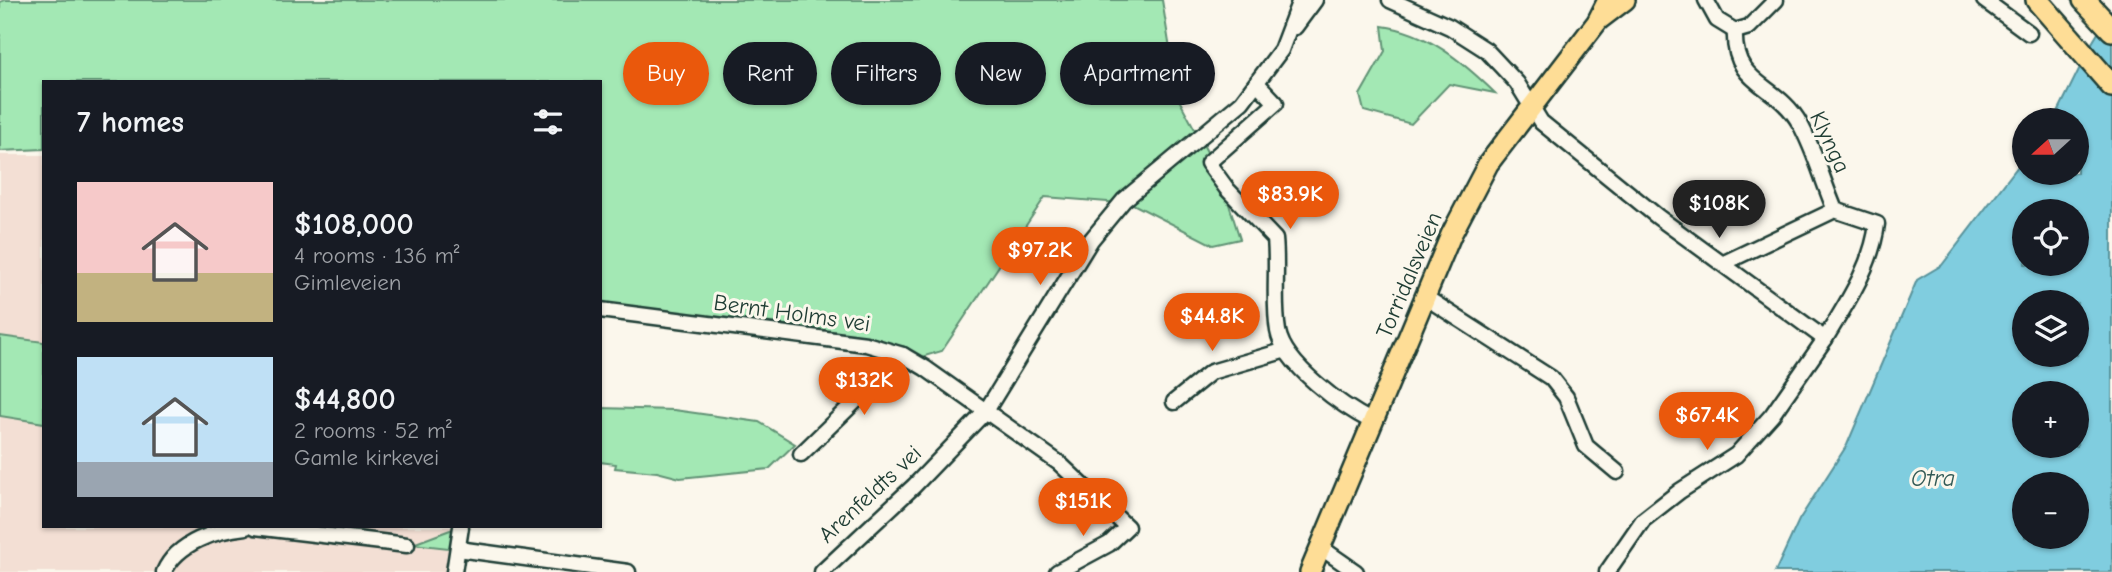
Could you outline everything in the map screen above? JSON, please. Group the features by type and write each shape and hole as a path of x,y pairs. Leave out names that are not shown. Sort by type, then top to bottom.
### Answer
{"highway":[{"path":"2026,0 2052,19"},
{"path":"2037,0 2112,86"},
{"path":"2084,0 2112,30"}],"main road":[{"name":"Torridalsveien","path":"1310,572 1451,235 1478,182 1597,22 1608,0"},
{"name":"Torridalsveien","path":"1597,22 1625,0"}],"street":[{"name":"Arenfeldts vei","path":"1291,30 1300,0"},
{"name":"Arenfeldts vei","path":"821,572 914,486 986,411 1074,265 1113,212 1171,159 1227,116 1258,84 1291,30 1315,0"},
{"path":"1390,0 1450,27 1486,50 1517,83 1541,122 1658,217 1825,339 1772,415 1736,455 1679,491 1643,520 1606,572"},
{"path":"1706,0 1717,20 1735,31 1749,27 1776,0"},
{"path":"1984,0 2029,33"},
{"name":"Klynga","path":"1735,31 1735,55 1741,67 1798,120 1836,210 1877,224 1875,237 1853,293 1825,339"},
{"path":"1258,84 1276,103 1208,163 1233,196 1275,239 1278,329 1283,351 1341,401 1373,422"},
{"path":"1724,263 1836,210"},
{"path":"1425,297 1551,378 1566,397 1586,446 1617,472"},
{"name":"Bernt Holms vei","path":"602,310 866,344 903,355 1059,463 1127,527 1109,544 1057,572"},
{"path":"1174,402 1211,372 1283,351"},
{"path":"801,454 903,355"},
{"path":"164,572 173,558 197,541 226,529 236,528"},
{"path":"263,528 407,545"},
{"path":"454,572 461,528"},
{"path":"1321,547 1356,572"},
{"path":"458,549 628,572"}],"shaded area":[{"path":"0,155 42,155 42,528 451,528 446,572 0,572"}],"green space":[{"path":"5,0 1162,0 1169,42 1060,42 1060,105 1182,105 1220,176 1240,239 1213,245 1133,204 1045,197 942,351 911,360 883,343 602,308 602,80 42,80 42,149 0,151 0,2"},
{"path":"1382,26 1415,35 1444,50 1495,93 1449,84 1411,124 1364,111 1360,95 1385,51"},
{"path":"0,336 42,342 42,423 0,416"},
{"path":"602,408 674,410 759,422 795,444 769,469 680,478 657,472 615,468 616,464 602,462"},
{"path":"455,528 458,528 457,549 413,544"}],"water":[{"name":"Otra","path":"2112,10 2112,572 1775,572 1799,520 1847,445 1917,280 1942,265 2012,174 2012,186 2090,186 2090,108 2060,108 2092,43"}]}
